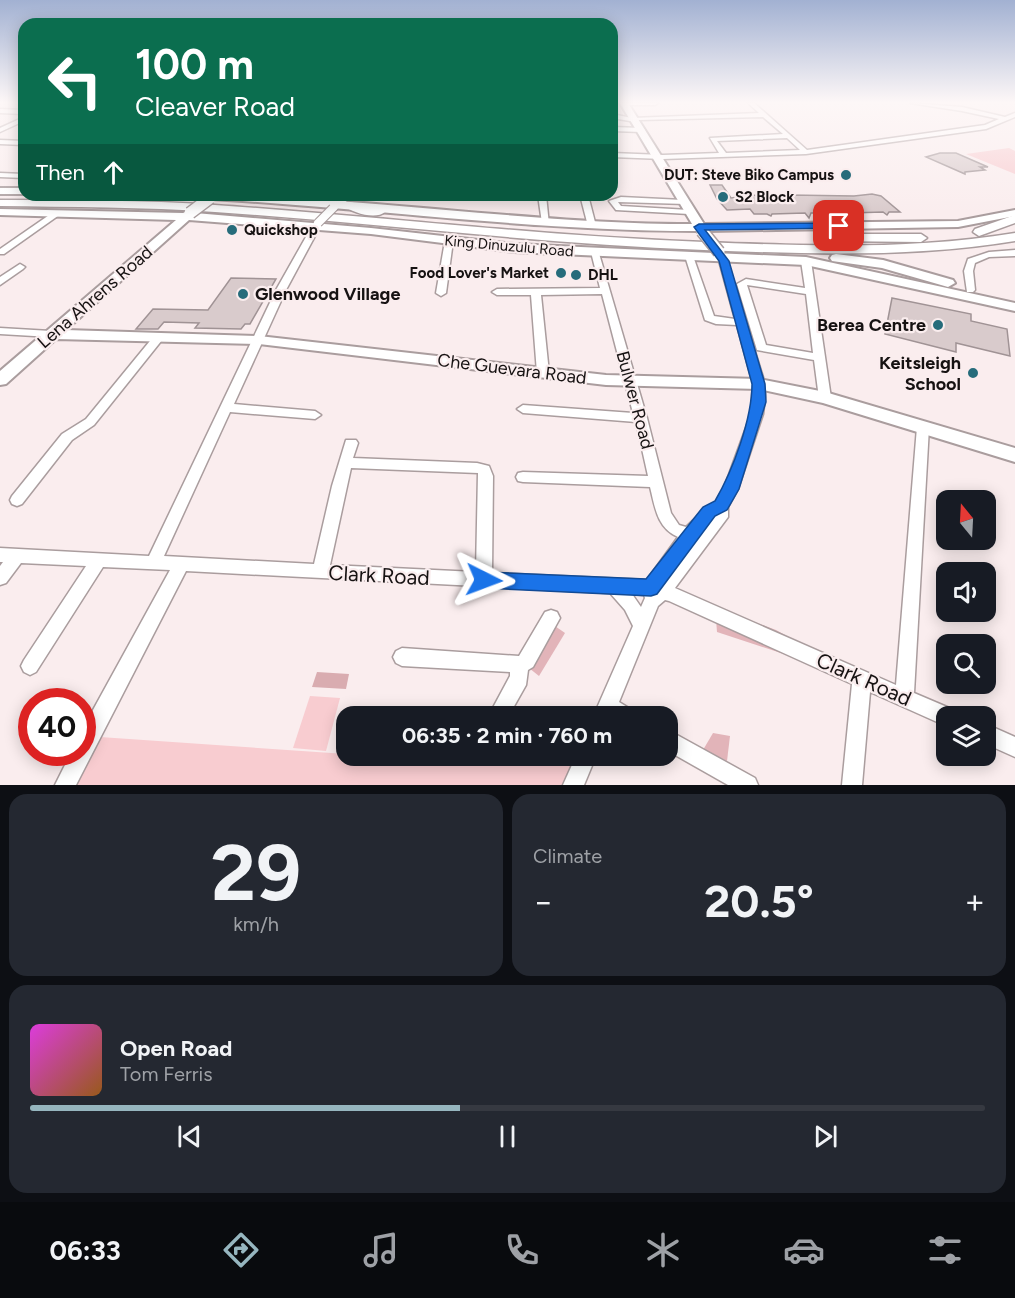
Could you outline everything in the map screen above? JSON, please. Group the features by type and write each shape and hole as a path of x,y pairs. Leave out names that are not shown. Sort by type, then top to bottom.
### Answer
{"highway":[{"path":"0,194 18,192"},
{"path":"0,194 18,195"},
{"path":"166,201 560,233 902,238 979,232 1015,225"},
{"path":"202,201 272,211"},
{"path":"343,203 361,210 389,213 893,251 945,248 1012,238"},
{"path":"1,210 272,211"},
{"path":"979,232 1015,219"},
{"path":"371,231 551,244 698,236"}],"main road":[{"path":"647,140 686,207 698,236 720,254"},
{"name":"Lena Ahrens Road","path":"0,380 188,214 206,201"},
{"name":"King Dinuzulu Road","path":"306,201 698,236 928,225 974,221 1015,213"},
{"name":"King Dinuzulu Road","path":"1,210 188,214 316,224 514,248 690,256 720,254 821,257 872,262 910,270 1015,308"},
{"name":"King Dinuzulu Road","path":"720,254 806,261 1015,308"},
{"name":"Che Guevara Road","path":"51,334 259,340 630,381 759,384 825,398 1015,455"}],"street":[{"path":"713,140 724,155"},
{"path":"793,140 807,152"},
{"path":"618,155 657,157 807,152 896,140"},
{"path":"0,142 18,143"},
{"path":"0,175 18,176"},
{"path":"618,200 686,207"},
{"path":"543,201 546,223"},
{"path":"586,201 592,226"},
{"path":"614,201 619,208 686,207"},
{"path":"153,563 316,224 343,203"},
{"path":"1,252 58,213"},
{"path":"441,293 449,241"},
{"name":"Bulwer Road","path":"595,252 641,418 664,515 669,525 690,536"},
{"path":"970,290 969,265 971,261 980,256 1015,253"},
{"path":"655,593 721,517 721,507 731,489 757,414 759,384 720,254"},
{"path":"690,256 709,318 716,321 742,322"},
{"path":"806,261 825,398"},
{"path":"0,282 20,267"},
{"path":"811,292 746,282 742,284 761,348 820,358"},
{"path":"536,291 543,373"},
{"path":"497,292 606,291"},
{"name":"Che Guevara Road","path":"0,332 51,334"},
{"path":"17,500 67,437 90,422 158,338"},
{"path":"228,408 315,415"},
{"path":"523,409 641,418"},
{"path":"904,698 923,427"},
{"path":"320,572 351,443"},
{"path":"345,463 484,470 486,476 484,580"},
{"path":"523,477 656,482"},
{"path":"609,706 655,593 690,536 709,512 721,507"},
{"name":"Clark Road","path":"0,555 615,587 655,593 936,712"},
{"path":"0,578 17,556"},
{"path":"30,666 99,560"},
{"path":"96,726 181,565"},
{"path":"615,587 631,605 642,627"},
{"path":"518,666 527,661 550,618"},
{"path":"402,657 512,663 518,666"},
{"path":"504,706 519,678 518,666"},
{"path":"852,785 862,679"},
{"path":"996,738 1015,747"},
{"path":"678,746 748,785"},
{"path":"65,785 75,766"},
{"path":"573,785 582,766"}],"shaded area":[{"path":"1009,148 1015,151 1015,174 966,154"},
{"path":"715,607 776,630 799,643 799,659 717,632"},
{"path":"552,624 565,633 539,676 529,668"},
{"path":"317,672 349,674 346,689 312,687"},
{"path":"310,696 340,698 336,706 326,751 293,748"},
{"path":"713,733 730,736 727,761 703,750"},
{"path":"100,737 336,753 336,766 574,766 565,785 74,785 84,766 96,766 96,744"}],"building":[{"path":"940,153 956,153 988,167 980,167 985,170 965,172 965,174 926,157"},
{"path":"710,185 722,185 731,198 753,195 765,197 872,194 881,196 900,212 889,212 887,215 883,212 850,213 849,215 811,213 809,218 805,213 772,214 771,216 754,214 750,209 727,210 717,199"},
{"name":"Glenwood Village","path":"231,278 276,279 250,324 245,324 241,329 195,328 199,323 164,322 158,329 136,329 153,309 208,310"},
{"name":"Berea Centre","path":"892,298 971,314 971,321 1007,329 1010,356 956,343 956,352 885,334"}],"place":[{"name":"DUT: Steve Biko Campus","path":"846,175"},
{"name":"S2 Block","path":"723,197"},
{"name":"Quickshop","path":"232,230"},
{"name":"Food Lover's Market","path":"561,273"},
{"name":"DHL","path":"576,275"},
{"name":"Glenwood Village","path":"243,294"},
{"name":"Berea Centre","path":"938,325"},
{"name":"Keitsleigh School","path":"973,373"}],"route":[{"path":"484,580 651,588 709,512 721,507 731,489 743,457 759,402 759,384 724,261 699,227 839,226"}]}
